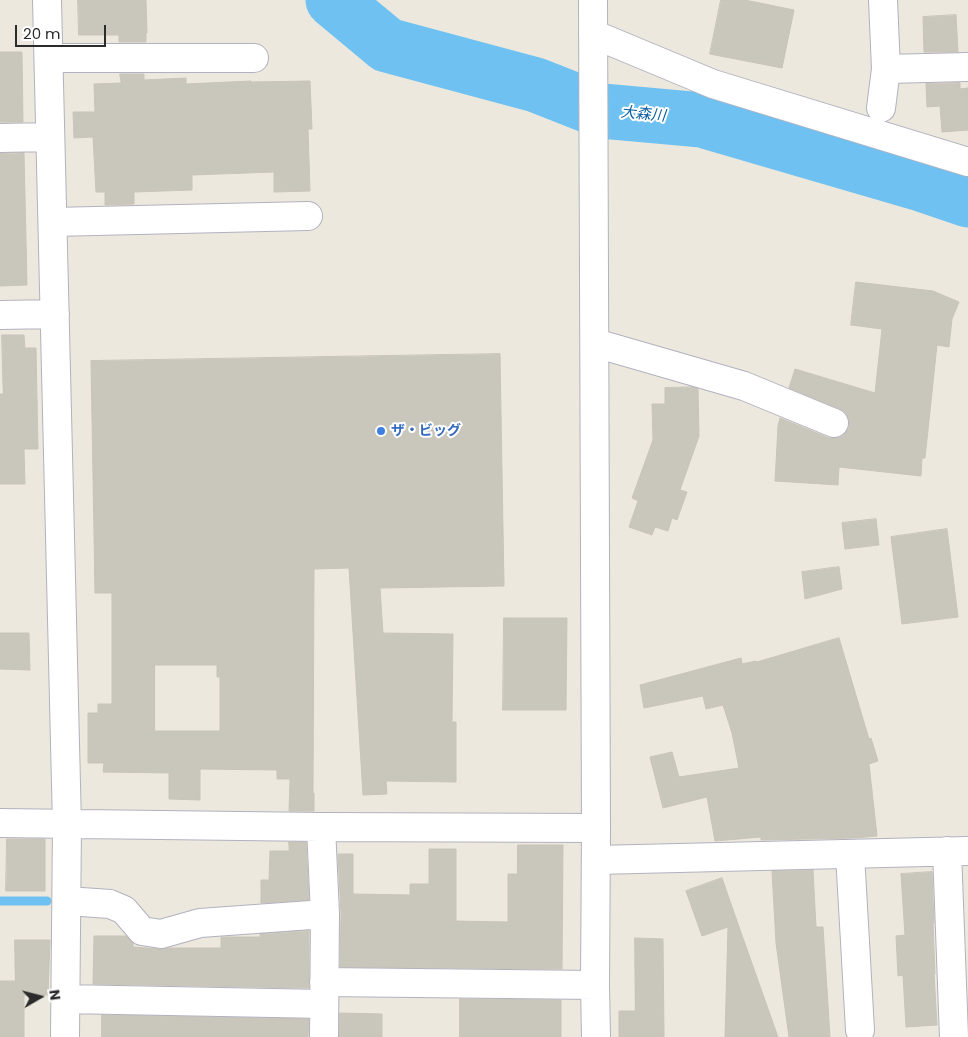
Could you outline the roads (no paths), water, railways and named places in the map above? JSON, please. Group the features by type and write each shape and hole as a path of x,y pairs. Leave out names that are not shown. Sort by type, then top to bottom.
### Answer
{"street":[{"path":"47,0 67,825 65,1037"},
{"path":"593,0 596,1037"},
{"path":"881,108 886,69 883,0"},
{"path":"593,34 713,84 968,162"},
{"path":"49,58 254,58"},
{"path":"886,69 968,67"},
{"path":"0,138 50,137"},
{"path":"53,222 308,216"},
{"path":"0,315 55,314"},
{"path":"595,343 744,386 834,423"},
{"path":"0,823 596,828"},
{"path":"321,827 325,914 324,1037"},
{"path":"596,860 957,851 954,1037"},
{"path":"850,854 860,1030"},
{"path":"67,901 110,904 124,910 142,931 161,934 200,923 325,914"},
{"path":"66,998 595,985"}],"waterway":[{"name":"大森川","path":"333,0 387,45 536,85 602,111 702,120 918,183 968,200"},
{"path":"0,901 47,901"}],"place":[{"name":"ザ・ビッグ","path":"381,431"}]}
